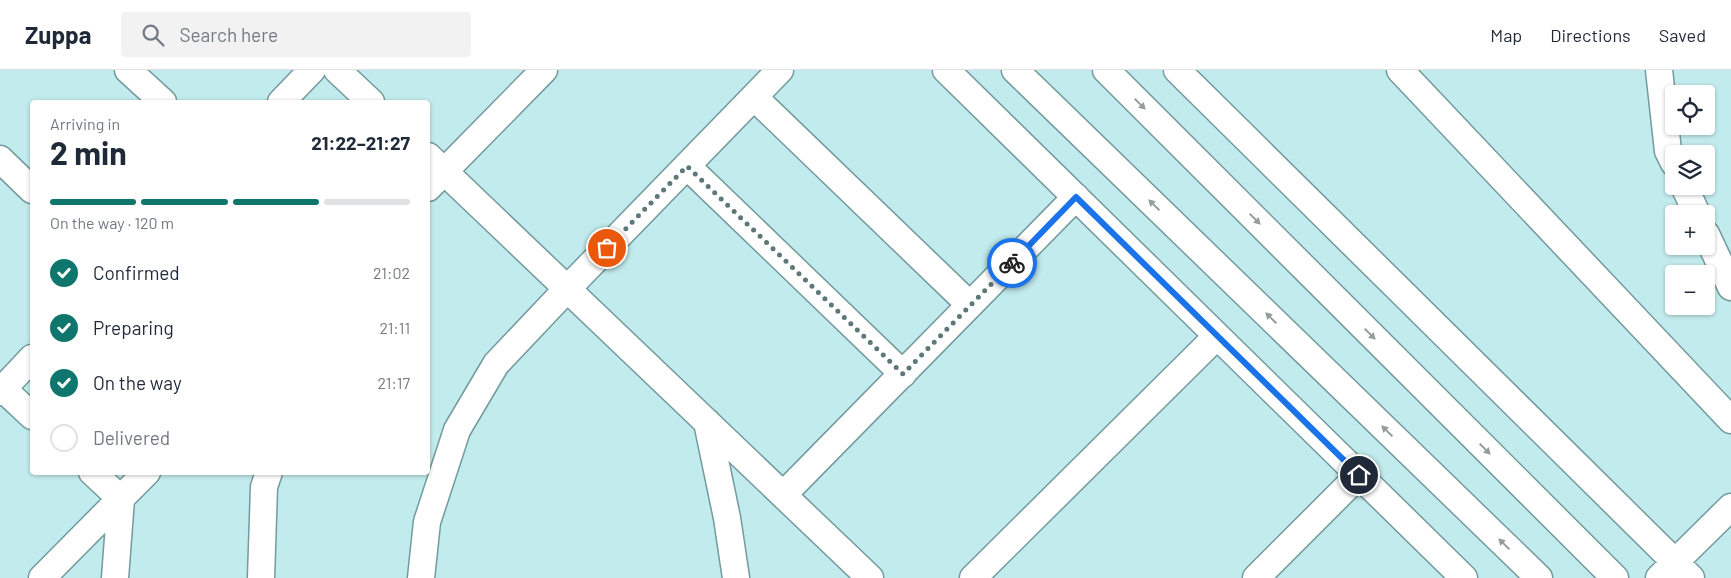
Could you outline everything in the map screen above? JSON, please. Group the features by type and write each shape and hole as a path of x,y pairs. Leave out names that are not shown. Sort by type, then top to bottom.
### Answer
{"street":[{"path":"128,70 161,100"},
{"path":"283,100 312,70"},
{"path":"337,70 369,100"},
{"path":"544,70 433,172 567,289 870,578"},
{"path":"421,578 427,522 457,430 496,364 780,70"},
{"path":"946,70 1464,578"},
{"path":"1015,70 1539,578"},
{"path":"1106,70 1615,578"},
{"path":"1177,70 1675,573 1731,507"},
{"path":"1400,70 1731,420"},
{"path":"1659,70 1667,145"},
{"path":"754,97 970,305"},
{"path":"0,159 30,188"},
{"path":"687,166 903,374"},
{"path":"784,495 1076,197"},
{"path":"1715,253 1731,287"},
{"path":"973,578 1217,336"},
{"path":"30,360 1,389 30,414"},
{"path":"706,422 727,518 736,578"},
{"path":"95,475 120,499 115,578"},
{"path":"42,578 144,475"},
{"path":"261,578 264,487 268,475"},
{"path":"1256,578 1359,475"}],"way so far":[{"path":"607,248 687,166 903,374 1012,263"}],"route":[{"path":"1012,263 1076,197 1359,475"}]}
